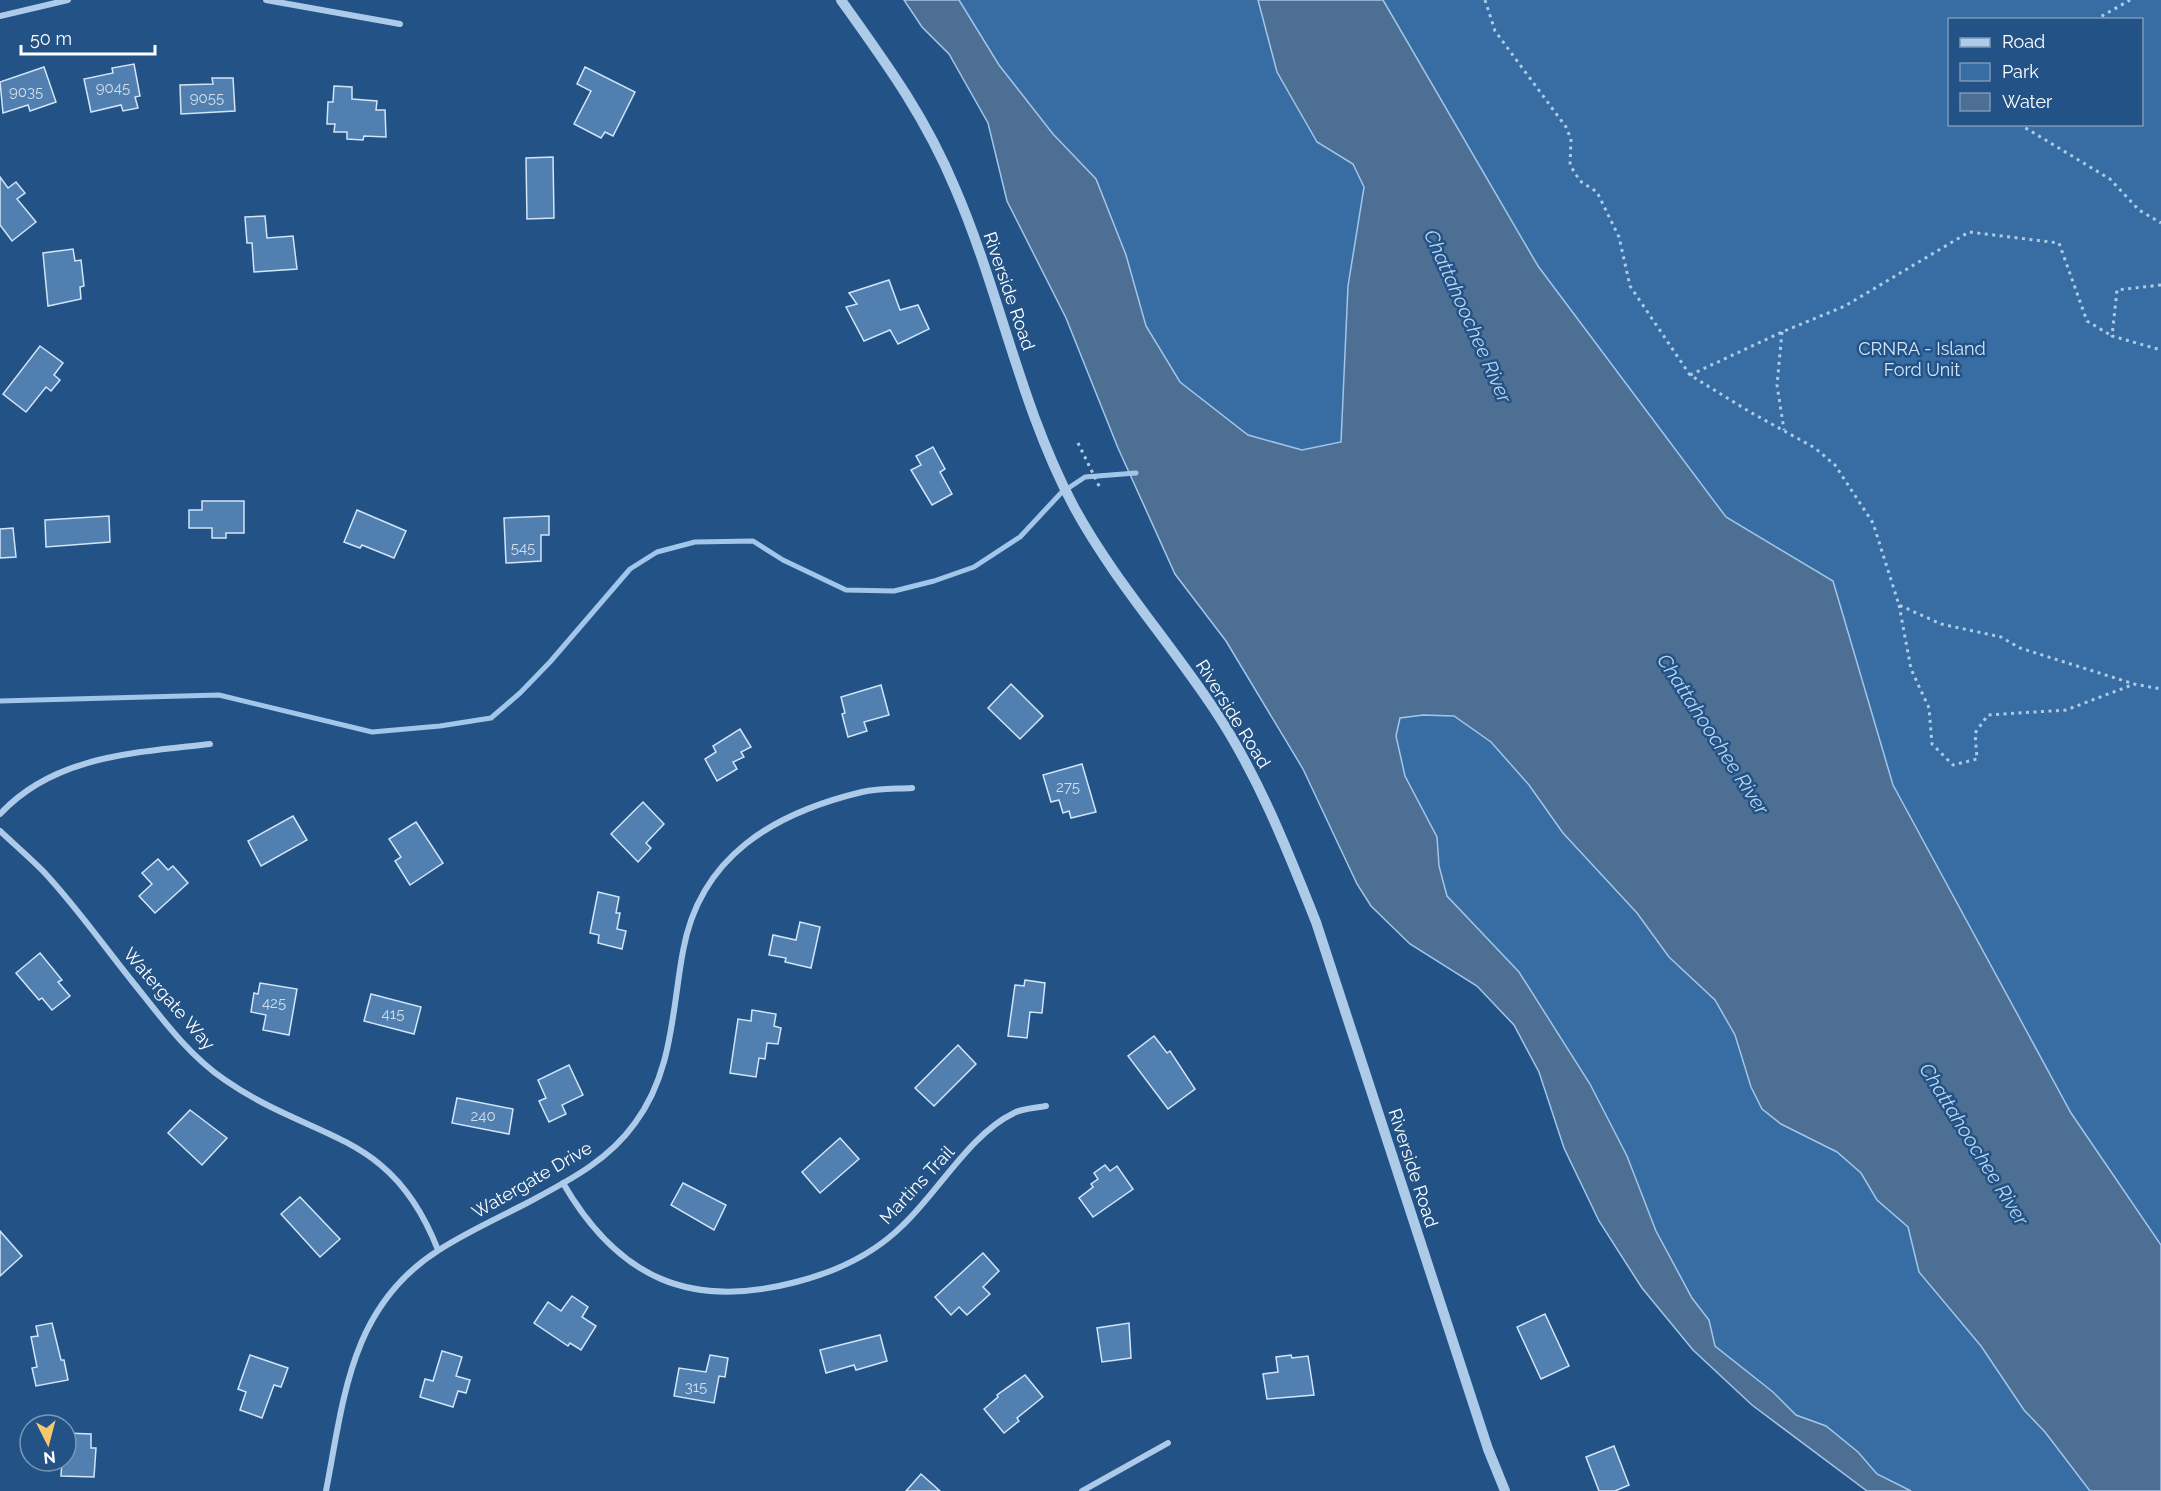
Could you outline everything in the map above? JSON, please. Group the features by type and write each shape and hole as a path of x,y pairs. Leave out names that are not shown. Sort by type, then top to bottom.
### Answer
{"street":[{"path":"0,16 68,0"},
{"path":"266,0 400,24"},
{"name":"Riverside Road","path":"842,0 908,93 927,125 957,190 1036,426 1073,506 1112,568 1175,652 1216,712 1256,782 1288,851 1316,922 1488,1449 1505,1491"},
{"path":"0,814 9,804 42,781 77,765 112,755 210,744"},
{"name":"Watergate Drive","path":"326,1491 348,1378 356,1351 369,1322 387,1296 412,1270 438,1250 591,1167 616,1146 636,1123 653,1094 669,1050 688,926 704,889 723,862 751,837 809,808 864,791 912,788"},
{"name":"Watergate Way","path":"0,831 44,873 173,1032 197,1057 247,1095 345,1140 380,1162 396,1177 413,1199 438,1250"},
{"name":"Martins Trail","path":"563,1183 578,1209 599,1235 623,1258 646,1272 674,1284 704,1291 734,1293 766,1290 824,1275 871,1251 903,1226 993,1125 1017,1111 1046,1106"},
{"path":"1082,1491 1168,1443"}],"path":[{"path":"1485,0 1495,31 1566,127 1571,139 1570,165 1580,181 1597,192 1619,237 1630,286 1690,375 1815,448 1828,459 1848,484 1873,523 1899,605 1911,669 1929,708 1932,744 1953,765 1977,759 1975,733 1988,716 2066,710 2134,684"},
{"path":"2098,18 2130,0"},
{"path":"2022,126 2110,179 2139,210 2161,223"},
{"path":"1690,375 1782,332 1845,306 1969,232 2059,243 2087,321 2112,336 2161,350"},
{"path":"2112,336 2117,290 2161,285"},
{"path":"1782,332 1777,385 1784,430"},
{"path":"1078,443 1100,488"},
{"path":"1899,605 1941,624 2001,637 2020,648 2134,684 2161,689"}],"green space":[{"path":"959,0 1258,0 1277,72 1317,142 1353,164 1364,187 1348,286 1341,442 1302,450 1248,435 1180,382 1146,326 1126,255 1096,179 1053,134 999,65"},
{"name":"CRNRA - Island Ford Unit","path":"1383,0 2161,0 2161,1245 2071,1113 1893,785 1833,581 1726,517 1538,266"},
{"path":"1423,715 1454,716 1491,742 1637,913 1669,957 1715,1000 1735,1035 1751,1087 1781,1124 1837,1152 1861,1173 1877,1200 1908,1227 1919,1272 1981,1346 2024,1410 2045,1432 2090,1491 1911,1491 1877,1474 1858,1452 1826,1426 1796,1415 1773,1391 1715,1346 1709,1320 1692,1298 1656,1231 1627,1156 1590,1084 1519,972 1447,896 1439,866 1437,837 1405,776 1396,736 1400,718"}],"water":[{"name":"Chattahoochee River","path":"904,0 959,0 999,65 1053,134 1096,179 1126,255 1146,326 1180,382 1248,435 1302,450 1341,442 1348,286 1364,187 1353,164 1317,142 1277,72 1258,0 1383,0 1538,266 1726,517 1833,581 1893,785 2071,1113 2161,1245 2161,1491 2090,1491 2045,1432 2024,1410 1981,1346 1919,1272 1908,1227 1877,1200 1861,1173 1837,1152 1781,1124 1762,1109 1751,1087 1735,1035 1715,1000 1669,957 1637,913 1563,833 1529,785 1491,742 1454,716 1423,715 1400,718 1396,736 1405,776 1437,837 1439,866 1447,896 1519,972 1590,1084 1627,1156 1656,1231 1692,1298 1709,1320 1715,1346 1773,1392 1796,1415 1826,1426 1858,1452 1877,1474 1911,1491 1867,1491 1752,1405 1693,1350 1642,1288 1599,1221 1564,1148 1539,1072 1514,1025 1477,986 1410,944 1371,906 1357,884 1303,769 1226,641 1175,574 1118,448 1066,318 1007,201 988,123 949,54 922,27"}],"building":[{"path":"134,64 140,96 135,97 138,108 123,111 121,105 91,112 84,79 113,73 112,68"},
{"path":"44,67 56,102 30,111 28,105 3,113 0,82"},
{"path":"585,67 635,92 613,136 605,132 601,138 574,124 591,91 577,84"},
{"path":"212,78 233,78 235,111 181,114 180,85 213,84"},
{"path":"334,86 352,87 352,99 377,101 376,110 385,110 386,137 364,136 363,140 347,139 347,132 334,132 335,124 327,124 328,102 333,102"},
{"path":"553,157 554,218 527,219 526,158"},
{"path":"0,177 8,188 16,182 25,193 17,199 36,222 12,241 0,225"},
{"path":"265,216 267,238 293,236 297,269 254,272 252,243 247,243 245,217"},
{"path":"73,249 75,261 81,260 84,286 80,287 81,299 48,306 43,253"},
{"path":"889,280 900,310 918,305 929,329 898,344 890,330 864,341 846,307 857,304 849,293"},
{"path":"40,346 63,363 54,375 60,380 51,391 46,387 26,412 3,394"},
{"path":"933,447 945,469 940,472 952,494 932,505 911,470 921,465 916,456"},
{"path":"202,501 244,501 244,533 226,533 226,538 212,538 212,528 189,528 189,510 202,510"},
{"path":"357,510 406,531 394,558 362,545 360,548 344,542"},
{"path":"109,516 110,542 46,547 45,520"},
{"path":"549,516 549,535 541,535 541,561 506,563 504,518"},
{"path":"13,528 16,557 0,558 0,529"},
{"path":"1011,684 1043,716 1020,739 988,708"},
{"path":"881,685 889,715 864,722 867,731 848,737 842,714 845,713 841,697"},
{"path":"740,729 751,747 741,752 744,757 733,762 737,769 717,781 705,759 716,752 713,746"},
{"path":"1082,764 1096,812 1071,818 1069,811 1063,813 1059,800 1051,802 1043,775"},
{"path":"643,802 664,824 646,843 651,848 638,862 611,834"},
{"path":"293,816 307,840 261,866 248,841"},
{"path":"416,822 443,863 410,885 395,861 401,857 389,839"},
{"path":"158,859 168,870 173,866 188,883 155,913 139,896 152,884 142,873"},
{"path":"598,892 619,897 616,913 620,913 617,929 626,931 622,949 598,943 599,935 590,933"},
{"path":"800,922 820,927 811,968 785,962 786,958 769,955 773,935 796,940"},
{"path":"40,953 62,980 58,982 70,996 52,1010 42,998 39,1000 16,973"},
{"path":"1025,980 1045,983 1042,1013 1030,1012 1027,1038 1008,1036 1015,985 1024,986"},
{"path":"260,983 297,989 289,1035 263,1030 266,1015 251,1012 254,993 258,994"},
{"path":"371,994 421,1007 414,1034 364,1021"},
{"path":"752,1010 776,1014 774,1026 781,1028 778,1044 767,1043 765,1059 759,1058 756,1077 730,1073 738,1019 751,1021"},
{"path":"1154,1036 1167,1053 1170,1051 1195,1089 1168,1109 1128,1056"},
{"path":"958,1045 976,1064 934,1106 915,1088"},
{"path":"569,1065 583,1095 562,1105 566,1114 549,1122 539,1101 546,1098 538,1080"},
{"path":"457,1098 513,1109 509,1134 452,1123"},
{"path":"190,1110 227,1138 202,1165 168,1133"},
{"path":"840,1138 859,1159 820,1193 802,1172"},
{"path":"1105,1165 1110,1171 1117,1166 1133,1189 1093,1217 1079,1198 1093,1187 1091,1184 1098,1179 1094,1173"},
{"path":"683,1183 726,1205 714,1230 671,1205"},
{"path":"300,1197 340,1239 320,1257 281,1214"},
{"path":"0,1231 22,1256 0,1276"},
{"path":"983,1253 999,1271 983,1287 990,1294 967,1315 959,1307 951,1315 935,1297"},
{"path":"572,1296 588,1307 582,1317 596,1326 581,1350 570,1343 568,1346 534,1323 548,1302 561,1311"},
{"path":"1545,1314 1569,1366 1541,1379 1517,1327"},
{"path":"52,1323 68,1380 36,1386 32,1368 37,1367 31,1337 38,1336 36,1326"},
{"path":"1129,1323 1131,1358 1102,1362 1097,1328"},
{"path":"880,1335 887,1361 856,1370 854,1365 826,1373 820,1350"},
{"path":"442,1351 462,1357 456,1376 470,1380 466,1393 458,1391 453,1407 420,1397 425,1379 433,1381"},
{"path":"250,1355 288,1368 281,1387 274,1385 262,1418 240,1410 246,1392 238,1389"},
{"path":"710,1355 728,1358 725,1377 719,1376 714,1403 674,1396 679,1368 706,1372"},
{"path":"1291,1355 1292,1358 1308,1356 1314,1395 1267,1399 1263,1374 1278,1372 1276,1357"},
{"path":"1025,1375 1043,1397 1017,1418 1019,1421 1004,1433 984,1409 998,1397 997,1395"},
{"path":"78,1433 91,1434 91,1448 96,1448 94,1477 61,1476 61,1473 78,1473"},
{"path":"1614,1446 1629,1485 1615,1491 1599,1491 1586,1457"},
{"path":"921,1474 940,1491 906,1491"}],"waterway":[{"path":"0,701 219,695 372,732 440,726 491,718 520,693 550,662 630,569 657,552 695,542 753,541 783,560 846,590 894,591 934,581 974,567 1020,537 1061,493 1085,477 1136,473"}]}
